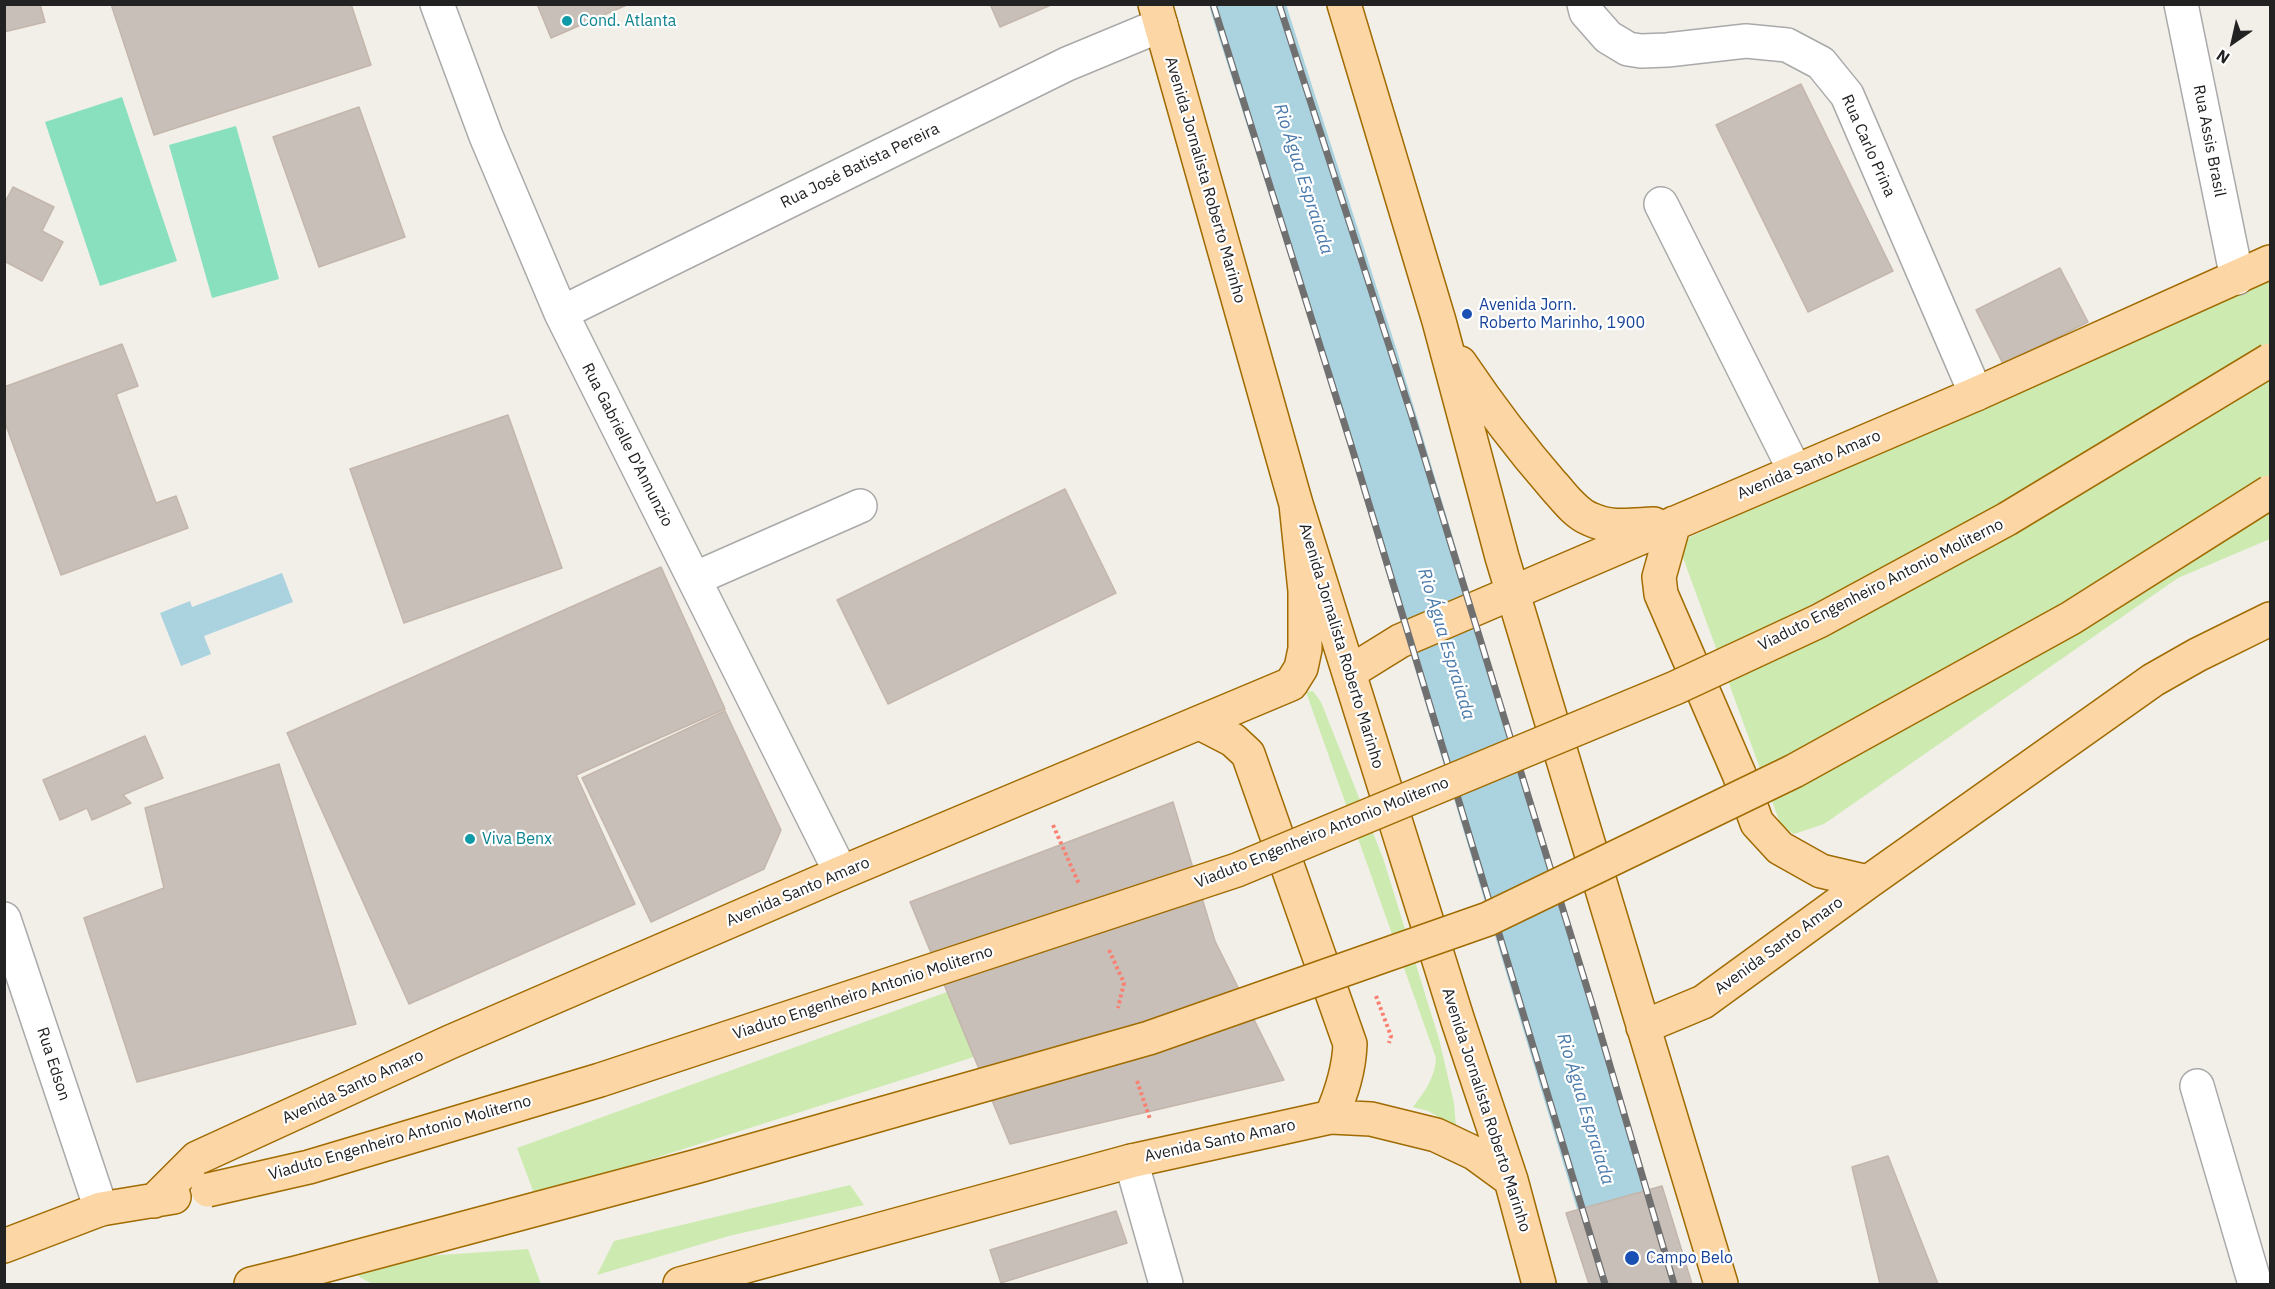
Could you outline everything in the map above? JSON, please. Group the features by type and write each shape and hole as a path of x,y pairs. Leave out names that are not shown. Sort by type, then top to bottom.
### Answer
{"main road":[{"path":"1344,4 1445,342 1513,593 1721,1284"},
{"name":"Avenida Jornalista Roberto Marinho","path":"1158,15 1296,504 1454,1010 1511,1180 1539,1284"},
{"name":"Avenida Santo Amaro","path":"1350,672 1400,642 1976,394 2271,262"},
{"path":"1445,342 1485,400 1528,456 1580,513 1611,526 1674,523 1659,577 1661,594 1758,823 1780,848 1821,871 1868,882"},
{"name":"Viaduto Engenheiro Antonio Moliterno","path":"154,1201 309,1167 600,1080 1247,866 1675,688 1818,621 2007,519 2271,360"},
{"path":"251,1284 698,1166 1149,1038 1488,919 1794,771 2071,618 2271,492"},
{"name":"Avenida Santo Amaro","path":"154,1201 197,1158 450,1042 841,873 1291,684 1301,668 1305,649 1305,591 1296,504"},
{"name":"Avenida Santo Amaro","path":"1643,1027 1703,1002 2152,680 2271,619"},
{"path":"1200,723 1233,740 1248,754 1350,1044 1349,1064 1331,1117"},
{"name":"Avenida Santo Amaro","path":"680,1284 748,1275 1147,1157 1331,1117 1371,1119 1436,1135 1474,1153 1511,1180"},
{"path":"4,1246 101,1209 154,1201"}],"street":[{"name":"Rua Gabrielle D'Annunzio","path":"437,4 486,136 561,313 841,873"},
{"name":"Rua Carlo Prina","path":"1584,4 1586,12 1596,25 1617,44 1628,49 1641,51 1746,41 1787,45 1821,63 1846,95 1976,394"},
{"name":"Rua Assis Brasil","path":"2181,4 2237,278"},
{"name":"Rua José Batista Pereira","path":"561,313 1067,64 1158,15"},
{"path":"1661,204 1795,471"},
{"path":"694,579 860,506"},
{"name":"Rua Edson","path":"4,919 101,1209"},
{"path":"2197,1086 2255,1284"},
{"path":"1147,1157 1166,1284"}],"path":[{"path":"1038,790 1080,887"},
{"path":"1104,940 1124,983 1115,1018"},
{"path":"1134,1070 1147,1157"}],"green space":[{"path":"122,97 177,261 100,286 45,122"},
{"path":"236,126 279,279 212,298 169,145"},
{"path":"2270,273 2270,539 2178,578 1824,824 1794,834 1781,826 1682,555 1685,543 1690,537"},
{"path":"1313,691 1321,702 1383,858 1439,1039 1454,1103 1456,1127 1428,1111 1413,1107 1431,1078 1436,1058 1306,692"},
{"path":"947,992 974,1057 535,1196 517,1148"},
{"path":"850,1185 864,1205 729,1236 597,1275 614,1241"},
{"path":"528,1249 541,1284 371,1283 354,1272 353,1261"}],"water":[{"path":"282,573 293,602 204,636 211,654 181,666 160,613 190,601 192,607"}],"building":[{"path":"4,4 40,4 45,22 4,32"},
{"path":"111,4 351,4 371,65 154,135"},
{"name":"Cond. Atlanta","path":"537,4 629,4 551,38"},
{"path":"990,4 1051,4 1051,5 1000,27"},
{"path":"1801,84 1893,271 1808,312 1716,125"},
{"path":"359,107 405,237 319,267 273,137"},
{"path":"13,187 54,207 42,231 63,242 42,281 4,261 4,204"},
{"path":"2060,268 2088,322 2003,364 1976,310"},
{"path":"122,344 138,386 116,394 156,503 176,496 188,528 61,575 4,420 4,387"},
{"path":"508,415 562,568 404,623 350,469"},
{"path":"1065,489 1116,593 888,704 837,600"},
{"name":"Viva Benx","path":"661,567 725,709 576,775 635,904 409,1004 287,733"},
{"path":"725,711 781,830 764,869 651,922 582,778"},
{"path":"145,736 163,778 123,795 131,803 92,820 87,808 60,820 43,780"},
{"path":"279,764 356,1024 137,1082 84,918 164,888 145,808"},
{"path":"1173,802 1215,941 1284,1080 1010,1144 910,902"},
{"path":"1888,1156 1938,1284 1880,1284 1852,1167"},
{"name":"Campo Belo","path":"1662,1186 1692,1284 1589,1284 1566,1213"},
{"path":"1116,1211 1127,1243 1001,1283 990,1250"}],"waterway":[{"name":"Rio Água Espraiada","path":"1247,4 1362,363 1638,1284"}],"railway":[{"path":"1213,4 1352,448 1605,1284"},
{"path":"1279,4 1412,417 1591,1001 1674,1284"}],"place":[{"name":"Cond. Atlanta","path":"567,21"},
{"name":"Avenida Jorn. Roberto Marinho, 1900","path":"1467,314"},
{"name":"Viva Benx","path":"470,839"},
{"name":"Campo Belo","path":"1632,1258"}]}
